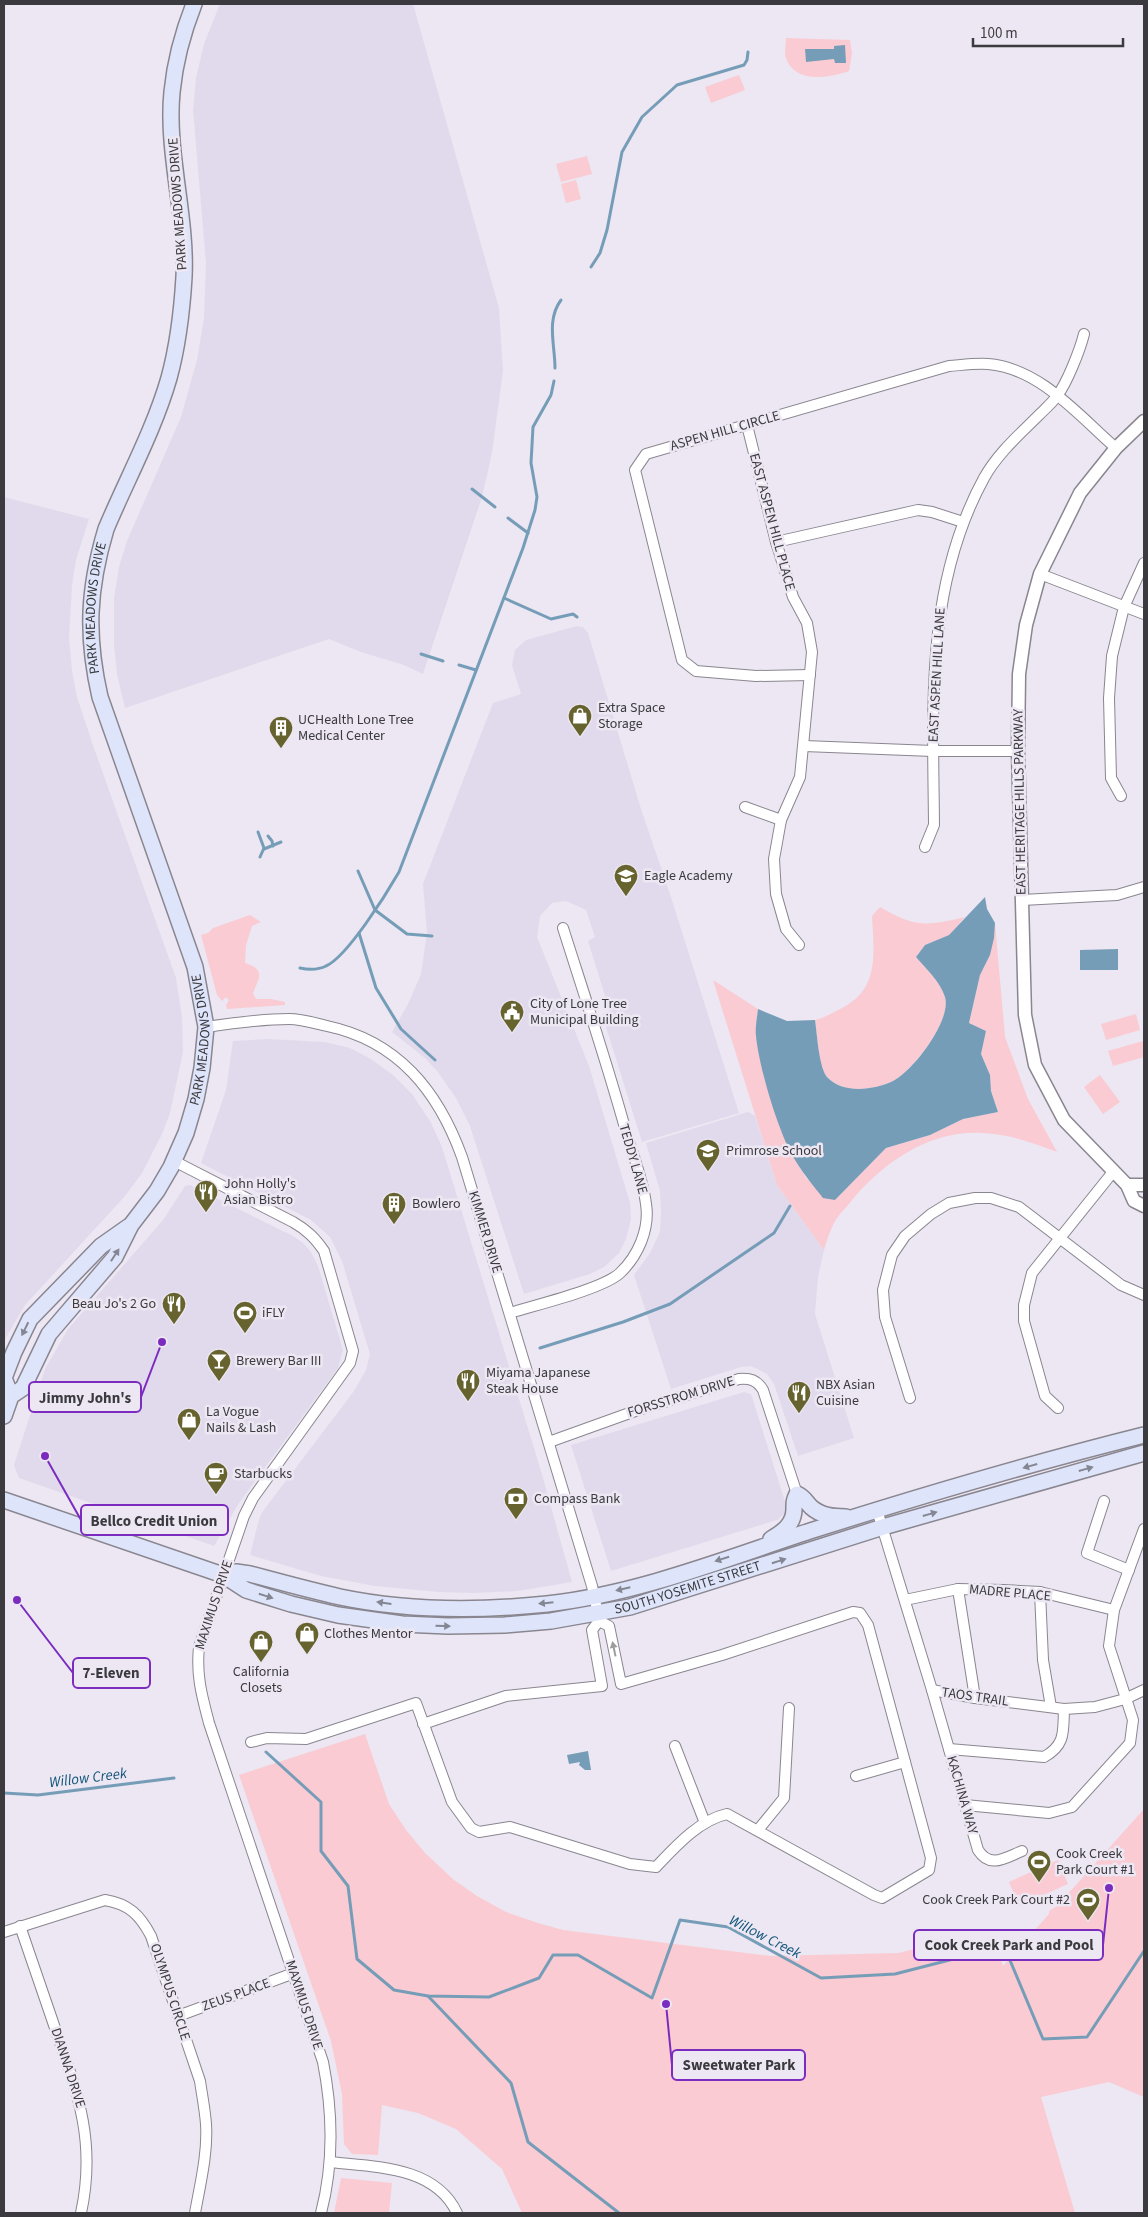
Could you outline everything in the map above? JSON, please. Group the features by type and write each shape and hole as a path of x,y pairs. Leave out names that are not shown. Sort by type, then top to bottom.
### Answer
{"main road":[{"name":"PARK MEADOWS DRIVE","path":"4,1416 11,1396 23,1388 49,1334 115,1256 131,1225 157,1190 174,1161 186,1133 196,1099 202,1068 206,1027 204,1007 190,951 100,697 92,663 90,630 92,590 106,529 165,391 181,320 184,249 172,123 172,93 176,62 187,21 194,4"},
{"name":"PARK MEADOWS DRIVE","path":"11,1396 4,1378 30,1319 101,1246 131,1225"},
{"path":"72,1305 74,1288 99,1260 101,1246"},
{"path":"25,1383 23,1372 58,1304 57,1292"},
{"name":"SOUTH YOSEMITE STREET","path":"223,1575 236,1572 250,1574 341,1597 419,1607 504,1607 549,1604 644,1584 878,1510 1144,1435"},
{"name":"SOUTH YOSEMITE STREET","path":"4,1500 223,1575 246,1590 291,1604 338,1615 402,1624 448,1626 505,1625 598,1614 676,1594 883,1527 1144,1453"},
{"path":"750,1551 785,1531 794,1517 793,1500 797,1494 804,1498 809,1506 820,1514 852,1518"}],"street":[{"name":"EAST ASPEN HILL LANE","path":"925,847 934,826 934,682 942,596 954,549 963,522 985,477 1002,451 1058,396 1081,347 1084,334"},
{"name":"ASPEN HILL CIRCLE","path":"810,675 756,676 696,670 682,660 636,470 646,454 950,366 987,364 1006,367 1033,377 1058,396 1116,448"},
{"name":"EAST HERITAGE HILLS PARKWAY","path":"1144,421 1116,448 1080,494 1040,574 1026,625 1020,674 1018,751 1026,1015 1035,1065 1064,1120 1127,1185 1134,1200 1144,1206"},
{"name":"EAST ASPEN HILL PLACE","path":"747,425 776,542 793,597 807,623 812,652 800,777 781,820 774,859 776,894 786,929 799,945"},
{"path":"776,542 918,510 932,512 963,522"},
{"path":"1121,796 1111,778 1109,698 1112,656 1124,607 1144,563"},
{"path":"1040,574 1144,614"},
{"path":"804,746 933,752 1018,751"},
{"path":"744,807 781,820"},
{"path":"1022,900 1117,894 1144,887"},
{"name":"TEDDY LANE","path":"510,1313 605,1283 620,1274 638,1251 646,1225 647,1205 609,1072 562,928"},
{"name":"KIMMER DRIVE","path":"206,1027 251,1021 299,1020 340,1028 367,1039 388,1051 408,1067 440,1107 452,1128 510,1313 598,1614"},
{"name":"MAXIMUS DRIVE","path":"174,1161 306,1229 316,1238 324,1251 352,1351 350,1364 254,1498 244,1516 199,1647 198,1682 209,1723 323,2062 330,2098 330,2162 321,2213"},
{"path":"1058,1408 1045,1396 1024,1321 1024,1304 1032,1273 1061,1240 1113,1172"},
{"path":"1127,1185 1144,1185"},
{"path":"910,1398 885,1317 882,1290 892,1255 905,1236 931,1214 949,1203 975,1198 991,1198 1019,1207 1121,1284 1144,1295"},
{"name":"FORSSTROM DRIVE","path":"549,1442 638,1410 739,1379 748,1378 755,1381 763,1390 797,1494"},
{"path":"1104,1501 1087,1553 1129,1570"},
{"name":"TAOS TRAIL","path":"878,1510 932,1690 975,1698 1064,1709 1095,1707 1125,1699 1144,1690"},
{"path":"965,1805 1050,1813 1072,1807 1130,1743 1133,1720 1109,1646 1114,1610 1144,1529"},
{"path":"958,1589 975,1698"},
{"name":"MADRE PLACE","path":"905,1600 958,1589 1040,1592 1114,1610"},
{"path":"1040,1592 1043,1660 1051,1707"},
{"path":"251,1742 267,1738 306,1739 416,1703 423,1724 452,1802 471,1828 479,1832 510,1827 630,1864 656,1867 677,1846 705,1823 716,1816 727,1814 874,1896 882,1898 929,1870 931,1858 868,1625 860,1613 853,1612 722,1655 621,1684 609,1626 599,1621 592,1630 602,1686 506,1696 423,1724"},
{"name":"KACHINA WAY","path":"932,1690 978,1850 983,1858 993,1861 1022,1851"},
{"path":"758,1830 784,1798 789,1708"},
{"path":"949,1749 1044,1757 1054,1751 1063,1737 1064,1709"},
{"path":"675,1746 705,1823"},
{"path":"856,1776 905,1762"},
{"name":"OLYMPUS CIRCLE","path":"4,1932 105,1900 120,1902 133,1910 143,1920 151,1936 200,2081 206,2125 206,2145 195,2213"},
{"name":"DIANNA DRIVE","path":"20,1926 79,2096 86,2128 87,2174 81,2213"},
{"name":"ZEUS PLACE","path":"178,2016 294,1973"},
{"path":"330,2162 389,2169 422,2179 439,2190 453,2205 457,2213"}],"shaded area":[{"path":"220,4 413,4 499,308 503,371 492,453 482,497 423,674 404,665 361,652 329,639 125,708 117,674 114,645 114,598 119,567 127,541 181,417 197,360 204,318 206,263 193,110 196,78 204,44"},
{"path":"786,38 850,40 852,53 849,71 823,77 813,77 797,72 790,66 786,58"},
{"path":"739,75 745,90 711,103 705,87"},
{"path":"587,156 592,174 561,182 556,164"},
{"path":"576,180 581,199 566,203 561,184"},
{"path":"4,497 89,519 76,560 72,585 69,638 72,671 77,697 95,751 176,978 182,1017 183,1052 170,1113 162,1134 142,1173 125,1196 25,1305 4,1341"},
{"path":"577,626 583,627 588,633 641,809 671,897 739,1113 642,1142 602,1014 610,1012 588,941 595,937 586,910 566,901 552,903 540,916 537,937 589,1066 630,1203 631,1219 626,1239 619,1253 604,1267 590,1274 524,1294 470,1126 456,1098 437,1071 425,1058 392,1032 408,1004 421,974 427,933 423,884 493,703 521,694 512,665 515,650 526,640"},
{"path":"880,907 912,922 930,923 965,917 949,935 925,945 916,957 936,980 945,997 946,1007 943,1018 929,1044 911,1066 893,1081 877,1087 851,1088 835,1083 825,1074 820,1060 815,1020 840,1009 853,1001 862,992 872,970 872,916"},
{"path":"250,915 261,922 252,926 246,945 245,963 252,965 259,972 253,993 256,999 271,999 285,1002 285,1005 227,1009 226,1005 229,1000 226,997 222,1001 217,995 201,935 208,933 213,928"},
{"path":"995,923 1005,1037 1028,1099 1057,1152 1012,1137 983,1133 964,1133 927,1143 894,1161 865,1186 835,1221 824,1250 777,1185 713,980 758,1009 756,1035 765,1081 791,1153 806,1178 835,1200 886,1148 930,1135 963,1119 998,1112 991,1091 990,1075 981,1054 986,1031 969,1023 980,975 990,955"},
{"path":"1136,1014 1140,1030 1106,1040 1101,1024"},
{"path":"267,1039 325,1042 350,1048 371,1059 393,1075 412,1094 430,1121 442,1147 541,1471 572,1582 518,1591 438,1592 375,1586 321,1576 250,1555 259,1519 263,1511 354,1391 366,1370 370,1354 342,1261 330,1237 311,1220 201,1163 226,1090 233,1041"},
{"path":"1143,1041 1144,1057 1113,1066 1108,1051"},
{"path":"1100,1075 1120,1102 1103,1114 1084,1087"},
{"path":"748,1112 755,1116 777,1185 824,1250 818,1277 815,1314 854,1438 798,1456 774,1384 767,1374 751,1366 741,1367 671,1389 634,1275 650,1253 660,1232 660,1191 646,1143"},
{"path":"190,1185 293,1236 303,1243 311,1252 318,1266 343,1350 338,1368 239,1503 214,1546 19,1478 14,1465 45,1369 68,1329 163,1220 185,1186"},
{"path":"744,1392 751,1394 788,1511 777,1520 611,1571 571,1445"},
{"path":"365,1734 389,1804 406,1830 425,1853 454,1880 477,1896 506,1912 563,1930 771,1956 899,1953 991,1929 1003,1966 1049,1914 1049,1911 1057,1906 1144,1809 1144,2097 1109,2082 1041,2097 1075,2213 522,2213 502,2169 456,2129 418,2113 382,2105 378,2155 352,2154 344,2144 342,2094 331,2041 239,1775"},
{"name":"Cook Creek Park Court #1","path":"1058,1860 1068,1884 1019,1906 1009,1882"},
{"path":"341,2178 392,2183 389,2213 334,2213"}],"water":[{"path":"845,45 846,63 835,63 834,59 806,62 805,49 834,49 834,46"},
{"path":"985,897 987,909 995,923 994,938 990,955 980,975 969,1023 986,1031 981,1054 990,1075 991,1091 998,1112 963,1119 930,1135 886,1148 835,1200 823,1198 792,1155 775,1113 758,1049 756,1030 758,1009 787,1021 815,1020 822,1067 828,1078 835,1083 859,1089 877,1087 893,1081 911,1067 929,1044 943,1018 946,1007 945,997 940,986 916,957 925,945 949,935"},
{"path":"1118,949 1118,970 1080,970 1080,950"},
{"path":"588,1751 591,1770 585,1770 579,1765 580,1762 569,1764 567,1755"}],"waterway":[{"path":"591,267 600,253 607,230 622,152 642,117 677,85 744,65 748,52"},
{"path":"555,368 552,333 556,308 561,300"},
{"path":"300,968 320,968 335,960 366,924 399,872 523,548 535,510 537,497 531,463 533,427 551,395 554,381"},
{"path":"472,489 495,507"},
{"path":"508,518 528,533"},
{"path":"504,598 551,619 573,614 577,617"},
{"path":"421,654 443,661"},
{"path":"459,665 476,670"},
{"path":"258,832 264,848 260,857"},
{"path":"268,836 273,846"},
{"path":"264,849 281,842"},
{"path":"358,871 375,910 407,934 432,936"},
{"path":"359,933 376,988 401,1029 435,1060"},
{"path":"540,1348 623,1322 670,1304 774,1233 790,1206"},
{"name":"Willow Creek","path":"266,1752 321,1802 321,1851 348,1886 357,1959 394,1990 428,1996 489,1997 539,1978 553,1955 578,1955 652,1998 680,1920 728,1927 821,1978 895,1974 1004,1946 1043,2039 1087,2037 1144,1951"},
{"name":"Willow Creek","path":"4,1793 38,1795 174,1778"},
{"path":"428,1996 511,2083 528,2142 619,2213"}],"place":[{"name":"Extra Space Storage","path":"580,737"},
{"name":"UCHealth Lone Tree Medical Center","path":"281,749"},
{"name":"Eagle Academy","path":"626,897"},
{"name":"City of Lone Tree Municipal Building","path":"512,1033"},
{"name":"Primrose School","path":"708,1172"},
{"name":"John Holly's Asian Bistro","path":"206,1213"},
{"name":"Bowlero","path":"394,1225"},
{"name":"Beau Jo's 2 Go","path":"174,1325"},
{"name":"iFLY","path":"245,1334"},
{"name":"Jimmy John's","path":"162,1342"},
{"name":"Brewery Bar III","path":"219,1382"},
{"name":"Miyama Japanese Steak House","path":"468,1402"},
{"name":"NBX Asian Cuisine","path":"799,1414"},
{"name":"La Vogue Nails & Lash","path":"189,1441"},
{"name":"Bellco Credit Union","path":"45,1456"},
{"name":"Starbucks","path":"216,1495"},
{"name":"Compass Bank","path":"516,1520"},
{"name":"7-Eleven","path":"17,1600"},
{"name":"Clothes Mentor","path":"307,1655"},
{"name":"California Closets","path":"261,1663"},
{"name":"Cook Creek Park Court #1","path":"1039,1883"},
{"name":"Cook Creek Park and Pool","path":"1109,1888"},
{"name":"Cook Creek Park Court #2","path":"1088,1921"},
{"name":"Sweetwater Park","path":"666,2004"}]}
